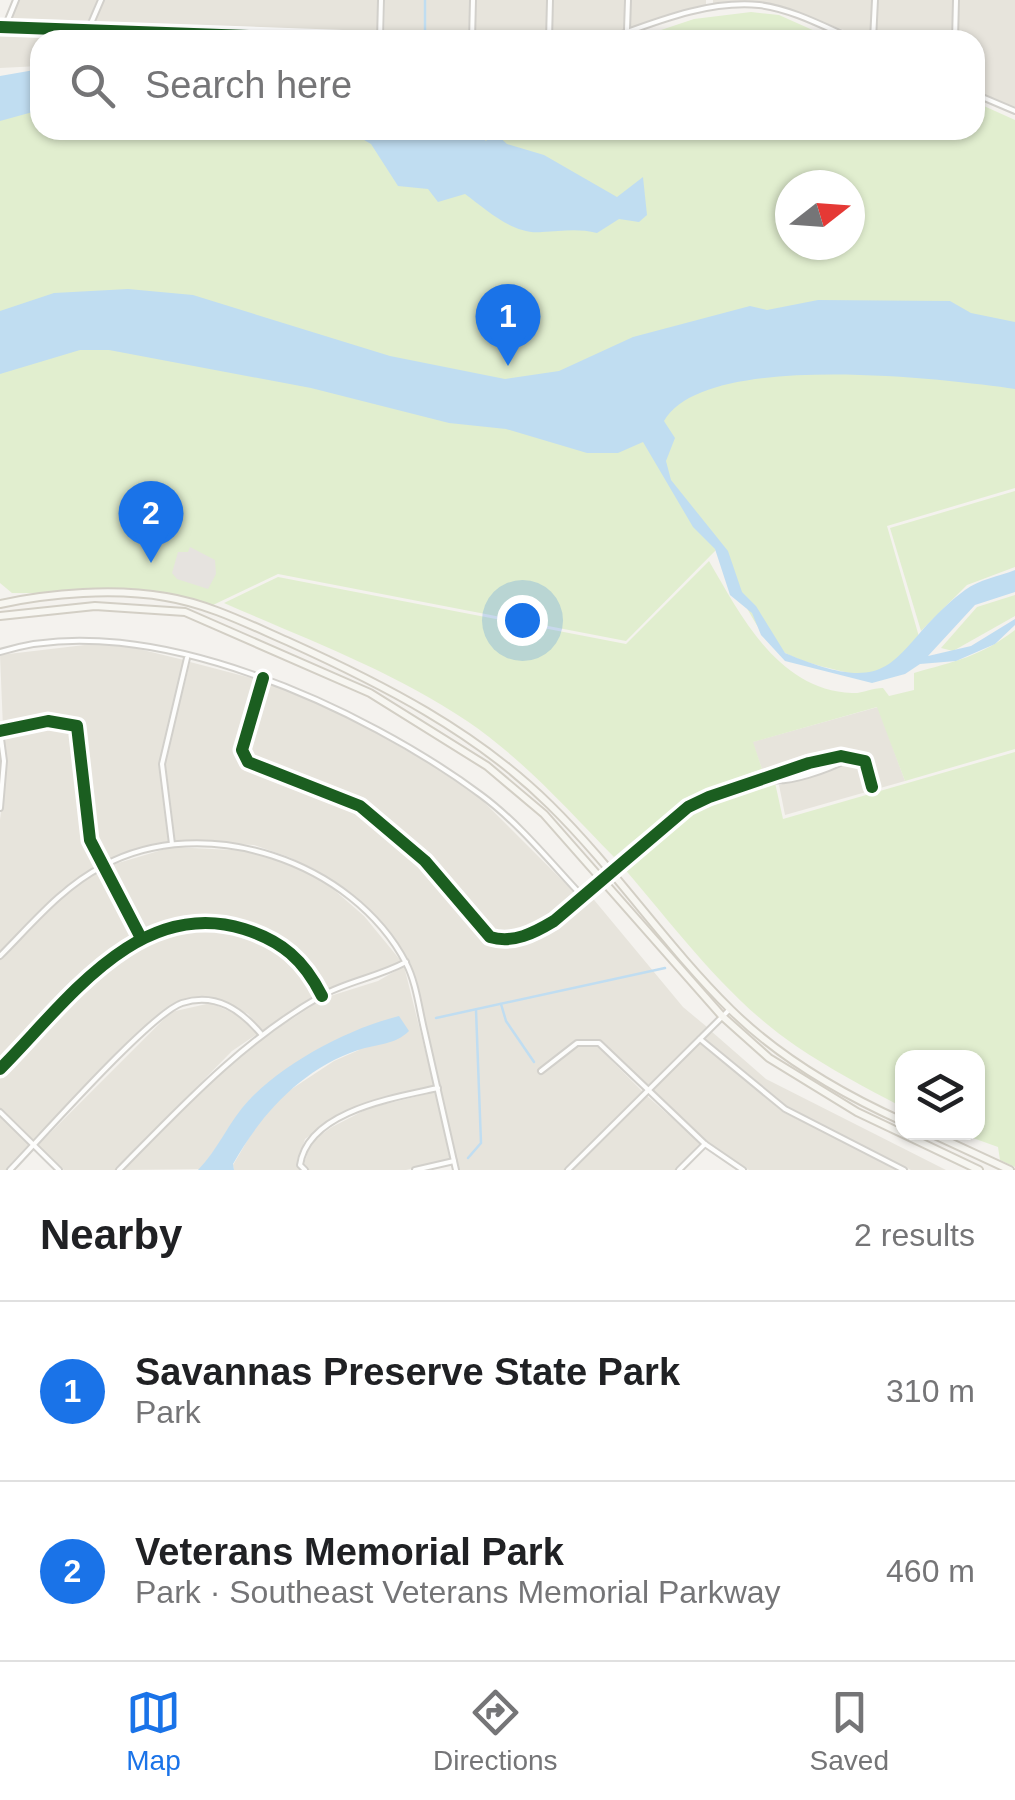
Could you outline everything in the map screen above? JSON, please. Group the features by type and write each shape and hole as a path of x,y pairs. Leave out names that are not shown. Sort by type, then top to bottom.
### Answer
{"main road":[{"path":"0,604 98,594 164,596 240,620 373,680 438,717 490,754 546,802 613,872 730,1009 808,1070 895,1117"},
{"path":"0,616 134,606 209,620 370,693 435,730 544,814 722,1016 804,1083 979,1170"},
{"path":"945,1140 1011,1170"}],"street":[{"path":"16,0 2,27 88,30 100,0"},
{"path":"380,30 382,0"},
{"path":"472,30 473,0"},
{"path":"549,30 550,0"},
{"path":"627,30 628,0"},
{"path":"710,0 710,7"},
{"path":"874,30 875,0"},
{"path":"954,30 956,0"},
{"path":"634,30 710,7 760,5 828,30"},
{"path":"985,98 1015,111"},
{"path":"0,652 110,639 263,678 343,710 434,762 484,798 584,897"},
{"path":"172,844 162,764 188,658"},
{"path":"263,678 242,750 248,762 360,806 396,832 490,937 504,941 535,932 584,897 688,808 815,762 852,757 866,763 872,787"},
{"path":"0,808 4,761 0,731 48,721 76,726 86,819 140,938"},
{"path":"766,779 777,782 818,772 852,757"},
{"path":"815,762 818,772"},
{"path":"0,956 64,891 104,865 172,844 253,848 287,860 340,891 366,914 406,962 456,1170"},
{"path":"0,1069 111,957 160,930 201,923 230,924 261,934 298,958 322,996"},
{"path":"119,1170 234,1053 322,996 376,978 406,962"},
{"path":"10,1170 157,1020 181,1004 212,1000 230,1006 262,1035"},
{"path":"568,1170 730,1009"},
{"path":"700,1039 785,1109 904,1170"},
{"path":"541,1070 577,1044 599,1043 705,1144 744,1170"},
{"path":"305,1170 300,1166 308,1140 330,1125 368,1106 438,1088"},
{"path":"0,1112 59,1170"},
{"path":"679,1170 705,1144"},
{"path":"415,1170 454,1162"},
{"path":"1011,1170 1015,1162"}],"shaded area":[{"path":"19,0 97,0 86,27 9,24"},
{"path":"104,0 378,0 377,30 92,27"},
{"path":"385,0 470,0 468,30 384,30"},
{"path":"476,0 547,0 546,30 475,30"},
{"path":"553,0 625,0 624,30 552,30"},
{"path":"631,0 706,0 706,5 630,28"},
{"path":"713,0 872,0 870,30 844,30 761,2 713,4"},
{"path":"878,0 953,0 952,30 876,30"},
{"path":"959,0 1015,0 1015,108 985,95 985,30 958,30"},
{"path":"0,30 30,32 30,66 0,68"},
{"path":"190,547 215,560 216,574 208,589 177,579 172,573 178,552 188,552"},
{"path":"110,642 184,660 159,763 169,842 105,861 89,819 80,725 65,717 3,728 0,655"},
{"path":"190,662 259,680 239,750 246,764 257,772 358,809 422,863 488,939 505,944 537,935 590,895 683,1007 707,1027 646,1087 601,1041 575,1041 537,1071 541,1074 578,1046 597,1046 642,1091 564,1170 459,1170 417,983 410,963 392,939 329,878 289,857 254,845 175,841 165,763"},
{"path":"265,682 341,713 432,765 482,800 579,897 534,930 504,938 492,935 427,859 362,804 251,760 246,750 248,735"},
{"path":"878,707 905,781 785,815 779,785 827,772 852,760 862,762 869,790 875,789 871,765 864,756 840,753 776,774 773,766 762,769 752,742"},
{"path":"64,723 74,728 83,820 100,864 62,889 0,952 0,820 7,761 4,734"},
{"path":"172,847 252,851 286,862 325,882 364,916 401,961 375,976 324,992 300,956 262,931 231,922 201,920 142,934 108,866"},
{"path":"102,869 137,937 109,955 0,1065 0,960 66,893"},
{"path":"201,926 229,927 279,946 295,960 318,995 263,1031 248,1014 213,997 181,1001 167,1008 34,1141 0,1108 0,1073 113,959 161,932"},
{"path":"404,966 434,1086 367,1103 329,1122 305,1139 297,1165 300,1170 234,1170 233,1165 260,1119 278,1098 334,1061 359,1050 312,1054 250,1099 201,1169 123,1170 237,1055 324,998 378,981"},
{"path":"211,1003 244,1018 257,1034 232,1051 115,1170 64,1170 38,1145 171,1012"},
{"path":"711,1031 766,1079 946,1170 911,1170 787,1107 704,1038"},
{"path":"700,1043 783,1112 898,1170 749,1170 707,1142 651,1091"},
{"path":"435,1092 450,1159 406,1170 309,1170 304,1164 311,1142 332,1127 369,1108"},
{"path":"646,1095 701,1144 675,1170 572,1170"},
{"path":"0,1117 30,1145 6,1170 0,1170"}],"green space":[{"path":"751,12 779,15 813,30 661,30 694,19"},
{"path":"30,86 30,140 985,140 985,106 1015,120 1015,488 887,526 922,647 868,677 810,663 778,649 752,617 718,548 626,641 278,574 213,605 168,594 12,593 0,583 0,90"},
{"path":"1015,491 1015,567 967,585 921,631 890,528"},
{"path":"709,561 765,646 803,679 826,689 855,693 883,688 889,696 914,690 914,673 978,652 1015,630 1015,749 905,781 877,707 753,742 762,769 684,806 614,857 526,768 467,721 379,671 224,603 278,577 626,644"},
{"path":"1015,595 1015,616 953,651 941,648 977,607"},
{"path":"1015,752 1015,1167 1000,1160 998,1147 978,1140 985,1140 985,1050 895,1050 895,1103 822,1063 746,1006 616,859 689,806 772,769 783,819"}],"water":[{"path":"30,71 30,113 0,121 0,76"},
{"path":"364,140 503,140 544,155 617,197 643,177 647,215 639,222 619,219 597,233 521,230 465,194 438,202 428,189 398,186 371,144"},
{"path":"128,289 193,295 390,356 505,379 559,371 633,337 750,306 767,310 818,300 950,301 971,313 1015,322 1015,389 884,376 774,377 726,385 688,399 664,421 675,438 666,461 671,480 728,551 742,592 756,606 785,653 853,673 874,671 906,649 965,590 1015,570 1015,592 975,605 928,656 971,646 1015,619 1015,625 995,644 956,661 920,664 905,674 872,683 785,661 761,635 752,613 730,595 715,549 693,527 643,442 618,453 587,453 506,429 449,423 311,388 109,350 80,350 0,374 0,311 54,293"},
{"path":"399,1016 409,1031 404,1036 338,1058 285,1095 256,1128 233,1164 234,1170 198,1170 242,1108 264,1086 299,1060 339,1038"}],"waterway":[{"path":"425,0 425,30"},
{"path":"436,1018 665,968"},
{"path":"501,1004 506,1021 534,1062"},
{"path":"468,1158 481,1143 476,1010"}],"cycle path":[{"path":"0,27 82,30"},
{"path":"263,678 242,750 248,762 360,806 425,861 490,937 499,939 523,936 554,921 688,807 709,797 841,756 865,761 872,787"},
{"path":"0,731 48,721 77,726 90,840 141,938"},
{"path":"0,1069 107,962 137,942 170,928 206,923 258,934 290,954 308,972 322,996"}],"place":[{"name":"Savannas Preserve State Park","path":"508,366"},
{"name":"Veterans Memorial Park","path":"151,563"}]}
